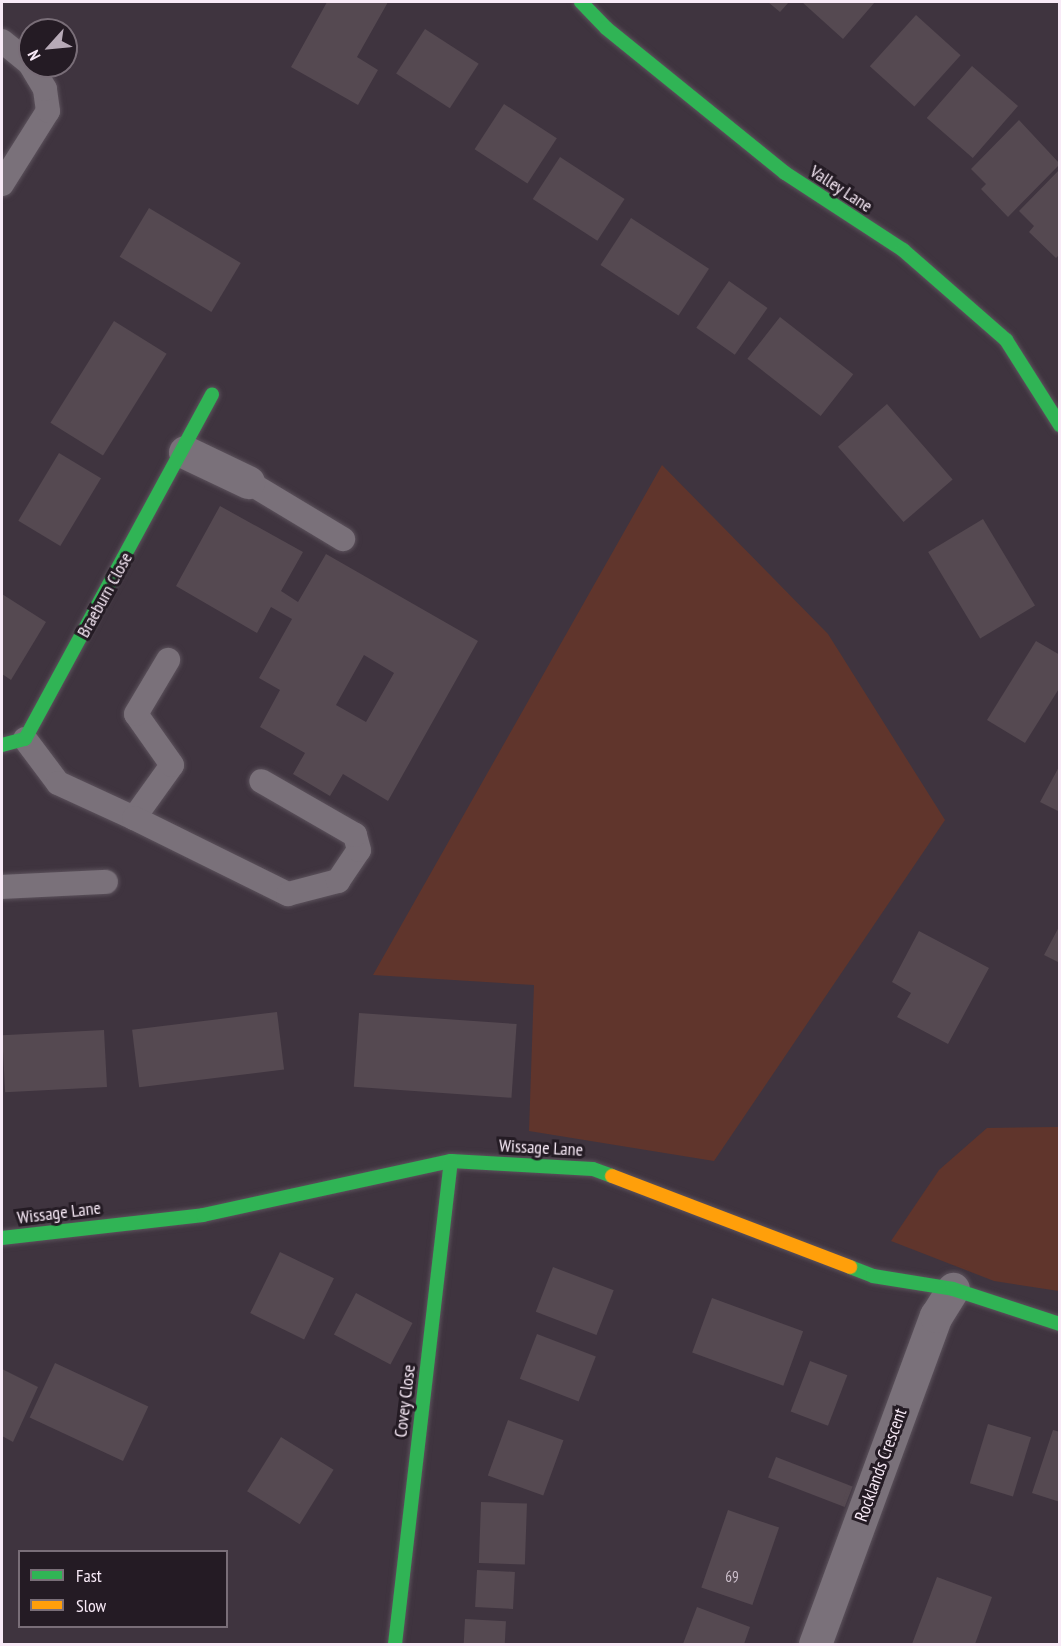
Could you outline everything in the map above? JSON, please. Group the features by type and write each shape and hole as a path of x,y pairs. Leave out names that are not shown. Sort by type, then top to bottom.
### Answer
{"street":[{"name":"Valley Lane","path":"580,2 606,28 785,173 903,250 1006,340 1059,424"},
{"name":"Braeburn Close","path":"25,739 185,452 212,395"},
{"path":"185,452 248,482"},
{"path":"2,745 25,739"},
{"name":"Wissage Lane","path":"2,1238 203,1215 451,1161 593,1169 873,1275 953,1289 1059,1324"},
{"name":"Covey Close","path":"395,1644 451,1161"},
{"name":"Rocklands Crescent","path":"815,1644 936,1316 953,1289"}],"lane":[{"path":"2,41 18,54"},
{"path":"2,184 48,111 45,89 39,78"},
{"path":"248,482 343,539"},
{"path":"134,818 172,765 136,714 168,660"},
{"path":"25,739 57,783 134,818 288,894 338,881 359,850 355,835 261,781"},
{"path":"2,887 106,882"}],"shaded area":[{"path":"662,465 828,634 945,820 714,1161 529,1131 534,985 373,975"},
{"path":"1059,1127 1059,1291 994,1281 891,1241 939,1170 987,1128"}],"building":[{"path":"327,2 388,2 357,57 378,70 358,105 291,67"},
{"path":"768,2 789,2 780,12"},
{"path":"802,2 875,2 843,39"},
{"path":"916,15 961,55 914,106 870,66"},
{"path":"425,29 479,64 450,108 396,73"},
{"path":"972,66 1018,106 973,158 927,118"},
{"path":"504,104 557,138 527,184 475,149"},
{"path":"1019,120 1060,164 1008,217 981,189 986,184 971,169"},
{"path":"560,157 625,199 597,241 533,199"},
{"path":"1060,169 1060,254 1056,258 1029,232 1034,226 1019,211"},
{"path":"149,208 241,263 211,312 120,257"},
{"path":"631,218 709,269 678,316 601,265"},
{"path":"729,281 768,308 735,355 696,328"},
{"path":"780,317 853,374 821,416 747,359"},
{"path":"114,321 167,354 103,456 50,423"},
{"path":"887,404 953,479 904,522 838,447"},
{"path":"59,453 101,478 60,546 18,521"},
{"path":"220,506 303,552 281,591 298,602 326,554 478,641 388,801 343,774 330,796 293,774 305,753 260,727 280,690 259,678 292,619 271,607 257,633 176,586","holes":["364,655 394,673 366,722 336,705"]},
{"path":"983,519 1035,606 980,639 928,552"},
{"path":"2,594 46,622 11,680 2,674"},
{"path":"1036,641 1060,655 1060,687 1025,743 987,720"},
{"path":"1060,765 1060,812 1040,802"},
{"path":"1060,925 1060,963 1044,955"},
{"path":"919,931 989,968 948,1044 897,1017 911,993 892,982"},
{"path":"277,1012 284,1070 139,1087 132,1030"},
{"path":"359,1013 517,1024 511,1098 354,1087"},
{"path":"104,1030 107,1087 5,1092 2,1035"},
{"path":"280,1252 334,1278 304,1339 250,1313"},
{"path":"553,1267 614,1290 596,1335 536,1312"},
{"path":"356,1293 413,1323 390,1365 334,1334"},
{"path":"712,1298 803,1331 783,1386 692,1353"},
{"path":"537,1334 596,1357 579,1401 520,1379"},
{"path":"810,1361 847,1375 828,1426 791,1411"},
{"path":"55,1363 148,1407 123,1461 30,1417"},
{"path":"2,1369 38,1387 13,1442 2,1436"},
{"path":"508,1420 563,1440 543,1496 488,1475"},
{"path":"988,1424 1031,1437 1013,1496 970,1483"},
{"path":"1053,1430 1060,1432 1060,1502 1032,1493"},
{"path":"281,1437 334,1470 300,1524 247,1491"},
{"path":"776,1457 853,1486 845,1507 768,1478"},
{"path":"481,1502 527,1504 525,1565 479,1563"},
{"path":"728,1510 779,1528 752,1605 701,1588"},
{"path":"477,1570 515,1572 513,1609 475,1607"},
{"path":"937,1577 992,1597 975,1644 912,1644"},
{"path":"697,1607 750,1627 744,1644 683,1644"},
{"path":"465,1619 506,1621 505,1644 464,1644"}],"traffic: fast":[{"path":"581,2 606,28 785,173 903,250 1006,340 1060,425"},
{"path":"2,745 25,739 212,395"},
{"path":"2,1238 203,1215 451,1161 593,1169 612,1176"},
{"path":"395,1644 451,1161"},
{"path":"850,1267 873,1276 953,1289 1060,1324"}],"traffic: slow":[{"path":"612,1176 850,1267"}]}
